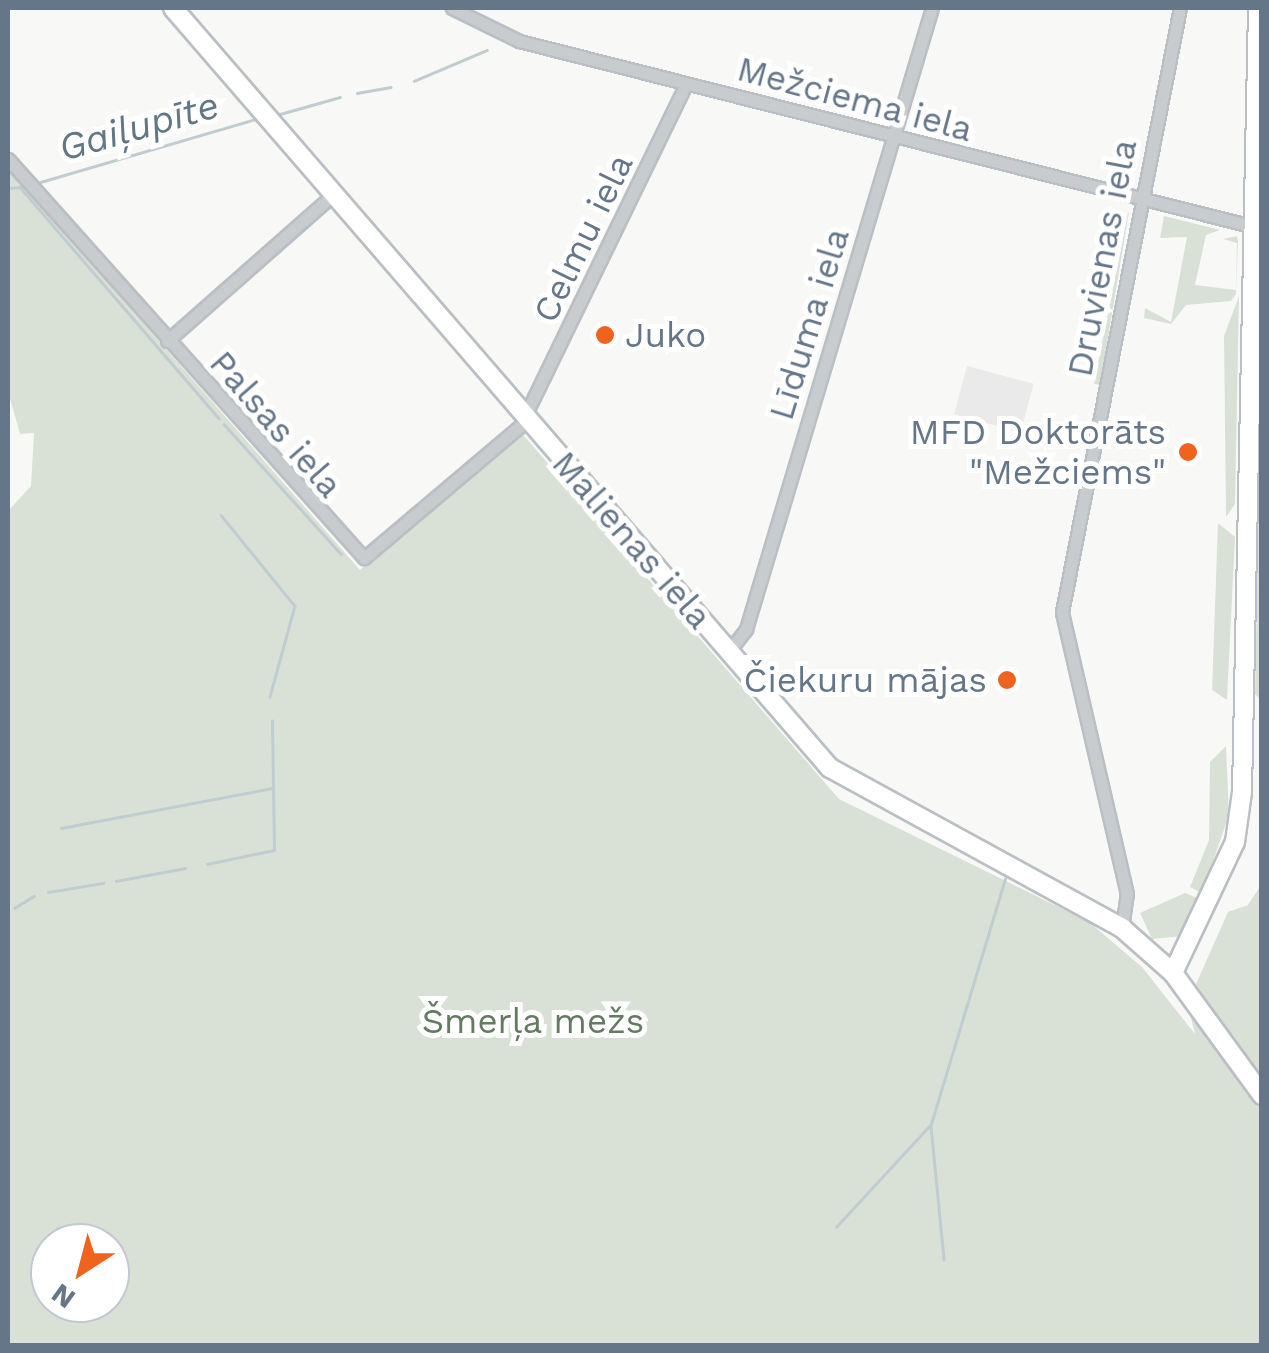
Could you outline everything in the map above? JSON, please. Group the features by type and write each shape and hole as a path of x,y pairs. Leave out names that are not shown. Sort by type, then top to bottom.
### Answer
{"street":[{"name":"Malienas iela","path":"173,8 728,652 855,786 1122,928 1172,974 1262,1095"},
{"name":"Mežciema iela","path":"452,8 520,41 1252,226"},
{"name":"Līduma iela","path":"728,652 746,629 932,8"},
{"name":"Druvienas iela","path":"1122,928 1127,894 1062,612 1180,8"},
{"path":"1172,974 1235,842 1242,792 1258,8"},
{"name":"Celmu iela","path":"526,416 686,84"},
{"name":"Palsas iela","path":"8,159 167,342 364,558 526,416"},
{"path":"167,342 335,194"}],"shaded area":[{"path":"967,366 1034,384 1021,432 954,414"}],"green space":[{"name":"Šmerļa mežs","path":"8,169 360,570 519,430 839,799 1089,922 1142,967 1195,1034 1188,1006 1261,1106 1261,1345 8,1345 8,511 31,486 34,433 20,434 8,391"},
{"path":"1128,213 1100,385 1094,384"},
{"path":"1164,216 1220,230 1206,235 1195,285 1236,290 1237,243 1223,239 1237,236 1238,241 1236,294 1231,301 1186,305 1171,324 1144,318 1145,308 1171,322 1187,237 1160,238"},
{"path":"1239,296 1235,504 1226,517 1224,336"},
{"path":"1261,376 1261,700 1255,694"},
{"path":"1218,523 1235,537 1227,700 1212,690"},
{"path":"1226,746 1229,815 1202,893 1190,887 1209,840 1210,762"},
{"path":"1261,885 1261,1081 1196,984 1228,912 1248,905"},
{"path":"1185,893 1200,899 1183,936 1152,939 1140,913"}],"waterway":[{"name":"Gaiļupīte","path":"414,81 487,50"},
{"name":"Gaiļupīte","path":"357,93 390,87"},
{"name":"Gaiļupīte","path":"280,114 340,97"},
{"name":"Gaiļupīte","path":"37,183 256,119"},
{"path":"20,187 219,418"},
{"name":"Gaiļupīte","path":"8,188 24,187"},
{"path":"224,424 341,554"},
{"path":"221,515 295,606 270,697"},
{"path":"207,864 274,850 272,721"},
{"path":"61,828 273,788"},
{"path":"116,881 185,868"},
{"path":"836,1227 931,1124 1005,879"},
{"path":"48,892 103,883"},
{"path":"14,908 34,896"},
{"path":"931,1126 944,1259"}],"place":[{"name":"Juko","path":"605,335"},
{"name":"MFD Doktorāts \"Mežciems\"","path":"1188,452"},
{"name":"Čiekuru mājas","path":"1007,680"}]}
